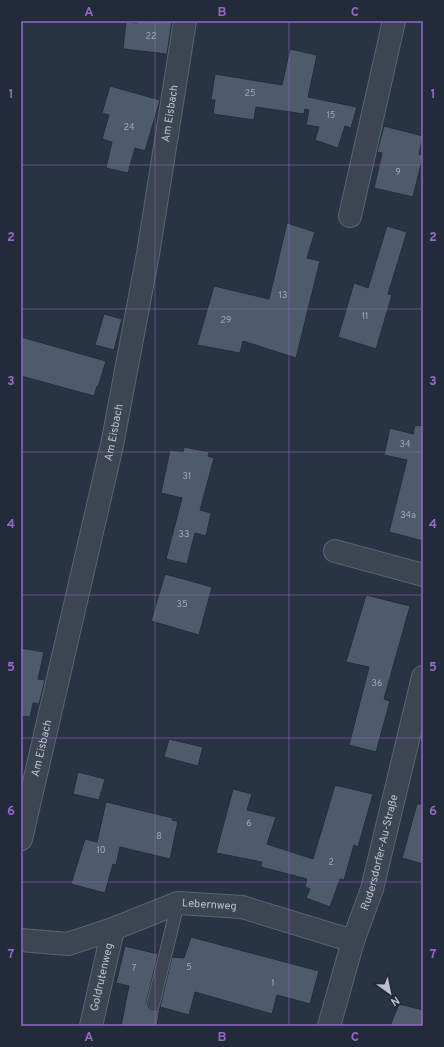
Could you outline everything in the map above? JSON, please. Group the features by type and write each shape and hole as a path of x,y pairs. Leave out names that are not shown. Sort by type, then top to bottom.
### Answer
{"street":[{"name":"Am Eisbach","path":"21,839 112,445 148,254 185,21"},
{"path":"350,216 394,21"},
{"path":"335,552 423,575"},
{"name":"Rudersdorfer-Au-Straße","path":"329,1026 353,941 372,889 423,677"},
{"name":"Lebernweg","path":"21,940 68,944 113,929 178,903 242,907 353,941"},
{"name":"Goldrutenweg","path":"91,1026 113,929"}],"lane":[{"path":"153,1005 178,903"}],"building":[{"path":"137,21 172,21 167,54 123,49 126,22 137,23"},
{"path":"290,49 317,55 308,97 357,107 351,128 345,126 338,148 315,140 319,127 306,125 309,110 305,109 304,114 256,107 254,120 213,114 215,100 211,100 215,74 282,85"},
{"path":"110,86 160,100 145,151 135,148 128,173 106,168 112,142 102,139 109,115 102,113"},
{"path":"384,126 423,136 419,154 423,156 413,197 374,188 382,153 377,152"},
{"path":"287,223 315,232 307,258 320,261 296,358 243,341 240,353 197,345 214,286 269,299"},
{"path":"387,226 407,232 388,294 392,295 376,349 338,337 354,283 368,288"},
{"path":"104,314 122,319 114,350 95,345"},
{"path":"21,337 106,361 94,396 21,376"},
{"path":"415,425 423,426 423,541 389,532 407,460 384,455 390,428 413,434"},
{"path":"184,447 209,452 208,456 214,458 200,510 211,513 206,536 195,533 187,564 166,559 182,498 161,493 170,450 183,452"},
{"path":"165,574 212,587 199,635 151,621"},
{"path":"366,595 410,606 384,699 390,701 376,752 349,745 369,667 346,662"},
{"path":"21,648 44,652 38,679 45,680 39,704 33,703 30,717 21,716"},
{"path":"169,739 203,747 198,766 164,757"},
{"path":"78,772 105,779 99,800 73,794"},
{"path":"335,785 373,794 358,847 354,845 344,880 340,879 330,907 306,898 310,889 305,887 307,879 261,867 262,862 216,853 233,789 252,794 247,810 276,817 267,844 313,859"},
{"path":"106,802 173,818 172,820 178,821 170,859 120,847 116,865 113,864 105,893 71,884 85,839 97,842"},
{"path":"417,804 423,804 423,864 402,858"},
{"path":"191,937 319,971 310,1004 277,995 272,1014 195,992 189,1015 160,1007 172,957 184,958"},
{"path":"125,946 158,954 146,1004 148,1010 152,1012 158,1010 160,1007 157,1026 121,1026 129,986 116,983"},
{"path":"399,1004 423,1010 423,1026 390,1026"}]}
